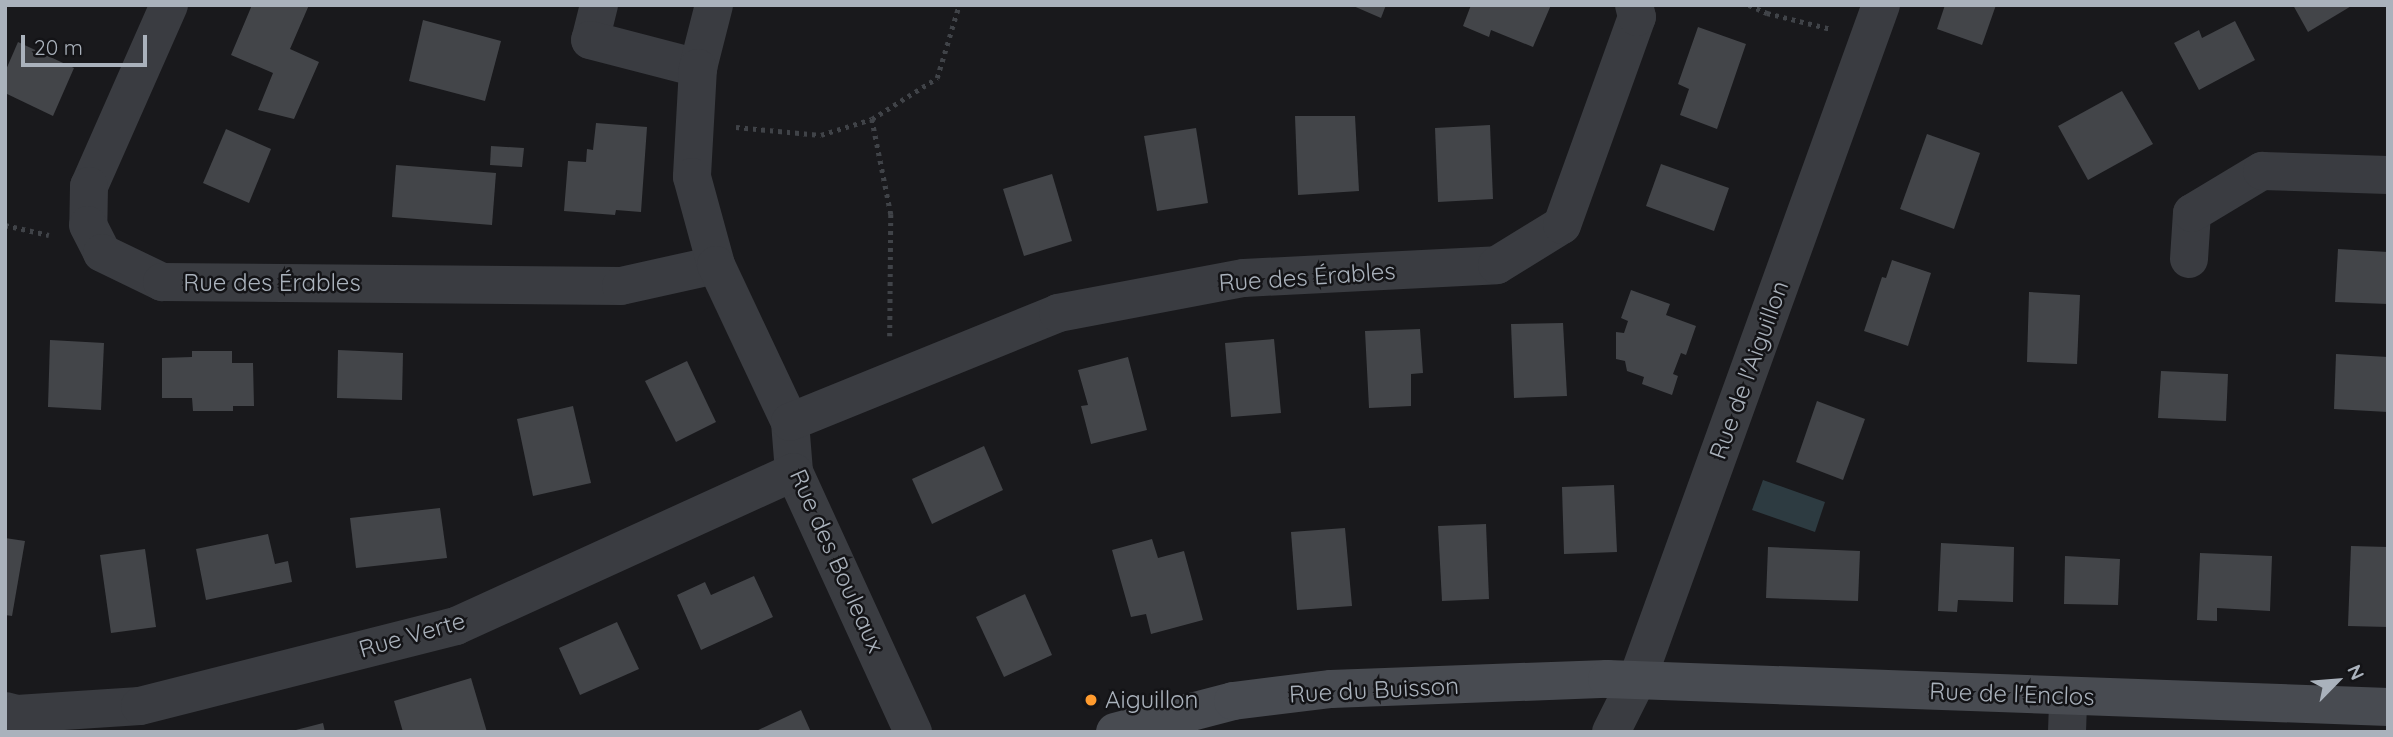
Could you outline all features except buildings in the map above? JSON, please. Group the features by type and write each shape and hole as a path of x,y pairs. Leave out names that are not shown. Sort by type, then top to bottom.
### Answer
{"street":[{"name":"Rue des Érables","path":"169,5 89,186 88,225 102,253 162,282 621,286 716,265"},
{"path":"599,5 590,40 698,68"},
{"name":"Rue des Bouleaux","path":"714,5 698,68 692,177 716,265 790,422 794,472 913,732"},
{"name":"Rue des Érables","path":"790,422 1058,313 1244,278 1497,265 1562,225 1637,17 1634,5"},
{"name":"Rue de l'Aiguillon","path":"1611,732 1637,680 1875,22"},
{"path":"2189,259 2192,213 2262,171 2388,175"},
{"name":"Rue Verte","path":"5,711 17,714 140,706 456,626 794,472"},
{"name":"Rue de l'Enclos","path":"1637,680 2067,714 2388,707"},
{"name":"Rue du Buisson","path":"1115,732 1233,701 1331,689 1637,680"}],"path":[{"path":"697,123 821,135 872,119 937,78 959,5"},
{"path":"1749,5 1767,13 1875,22"},
{"path":"872,119 891,214 889,382"}],"shaded area":[{"path":"1763,480 1825,502 1815,532 1752,510"}],"place":[{"name":"Aiguillon","path":"1091,700"}]}
